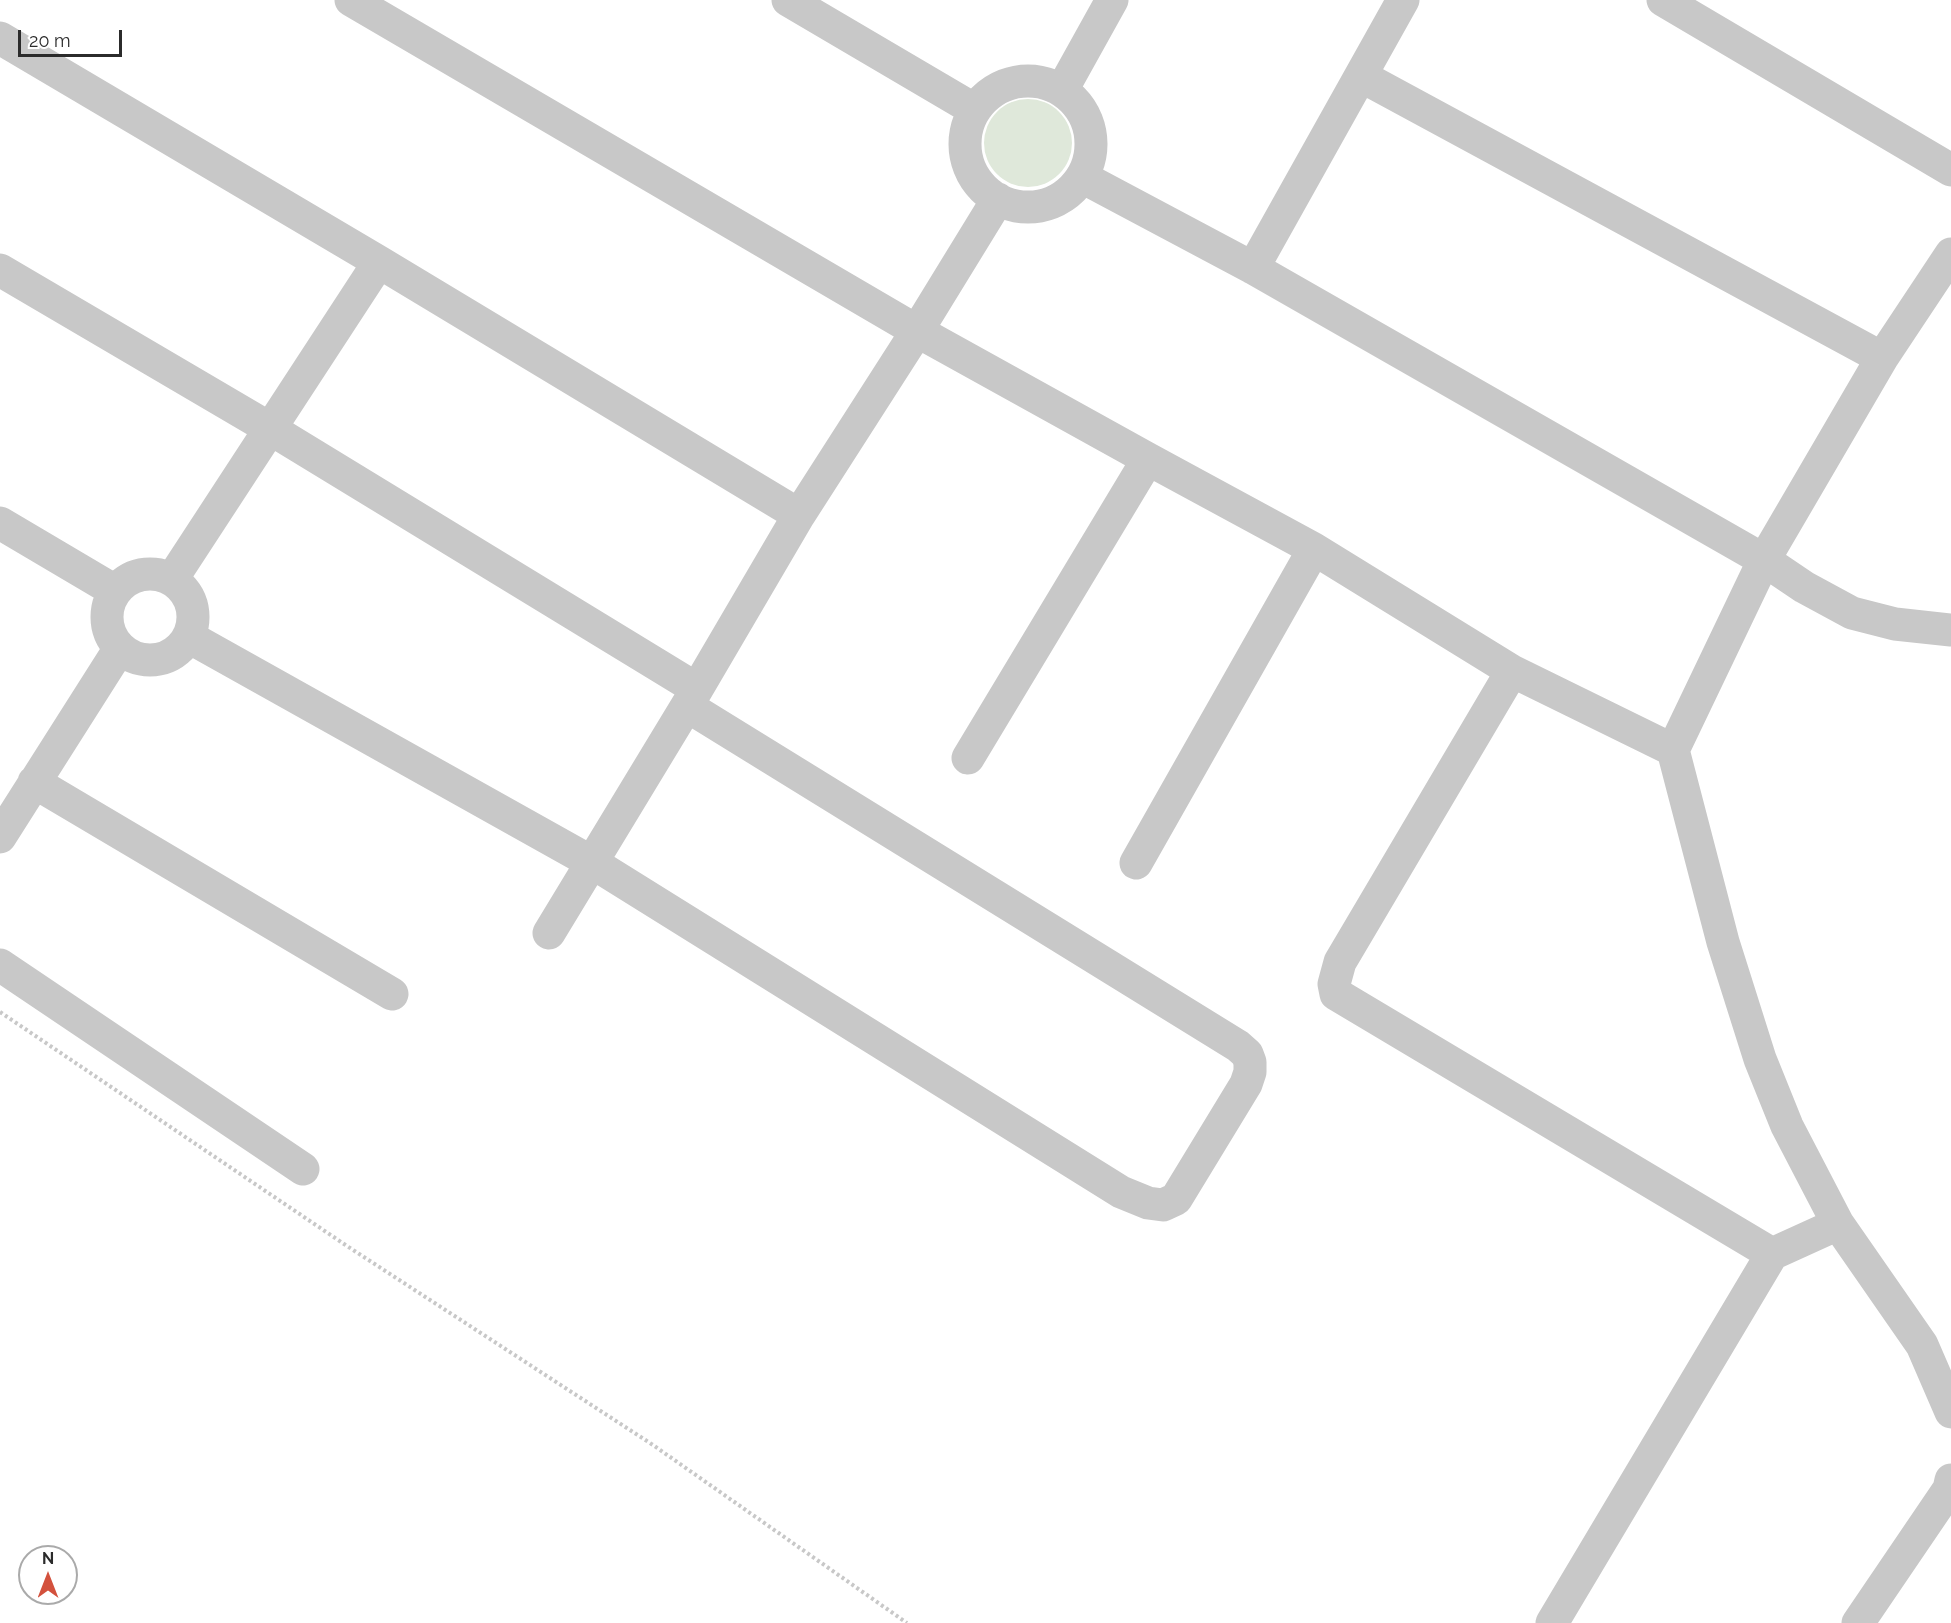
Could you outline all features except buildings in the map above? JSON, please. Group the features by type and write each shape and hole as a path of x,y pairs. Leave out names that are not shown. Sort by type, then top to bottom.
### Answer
{"street":[{"path":"351,0 917,331 1314,549 1512,671 1673,750"},
{"path":"790,0 975,111"},
{"path":"1062,90 1112,0"},
{"path":"1253,268 1403,0"},
{"path":"1663,0 1951,170"},
{"path":"0,38 379,261 799,515"},
{"path":"1361,76 1882,358"},
{"path":"1014,82 1047,83 1062,90 1075,101 1090,129 1092,146 1089,162 1082,177 1059,199 1045,204 1029,207 998,199 976,180 969,166 965,138 968,124 975,111 999,88 1014,82"},
{"path":"1082,177 1253,268 1764,560 1804,587 1852,613 1895,624 1951,630"},
{"path":"549,933 593,863 799,515 998,199"},
{"path":"1951,254 1882,358 1764,560 1673,750 1724,942 1760,1059 1787,1126 1838,1224 1922,1345 1951,1412"},
{"path":"172,579 379,261"},
{"path":"0,270 269,428 1238,1046 1247,1054 1251,1062 1251,1072 1176,1199 1162,1205 1148,1203 1121,1192 593,863 189,637"},
{"path":"968,758 1148,459"},
{"path":"0,523 115,591"},
{"path":"1136,863 1314,549"},
{"path":"148,573 160,574 172,579 186,593 194,611 189,637 181,648 158,660 144,660 131,656 120,648 112,639 106,614 115,591 124,582 148,573"},
{"path":"0,837 120,648"},
{"path":"1512,671 1340,962 1334,984 1336,994 1772,1254"},
{"path":"34,782 392,994"},
{"path":"0,965 303,1169"},
{"path":"1552,1623 1772,1254 1838,1224"},
{"path":"1858,1623 1949,1489 1951,1480"}],"path":[{"path":"0,1012 346,1246 653,1445 907,1623"}],"shaded area":[{"path":"1028,99 1045,103 1059,112 1068,126 1072,143 1068,160 1059,174 1045,183 1028,187 1011,183 997,174 988,160 984,143 988,126 997,112 1011,103"}]}
